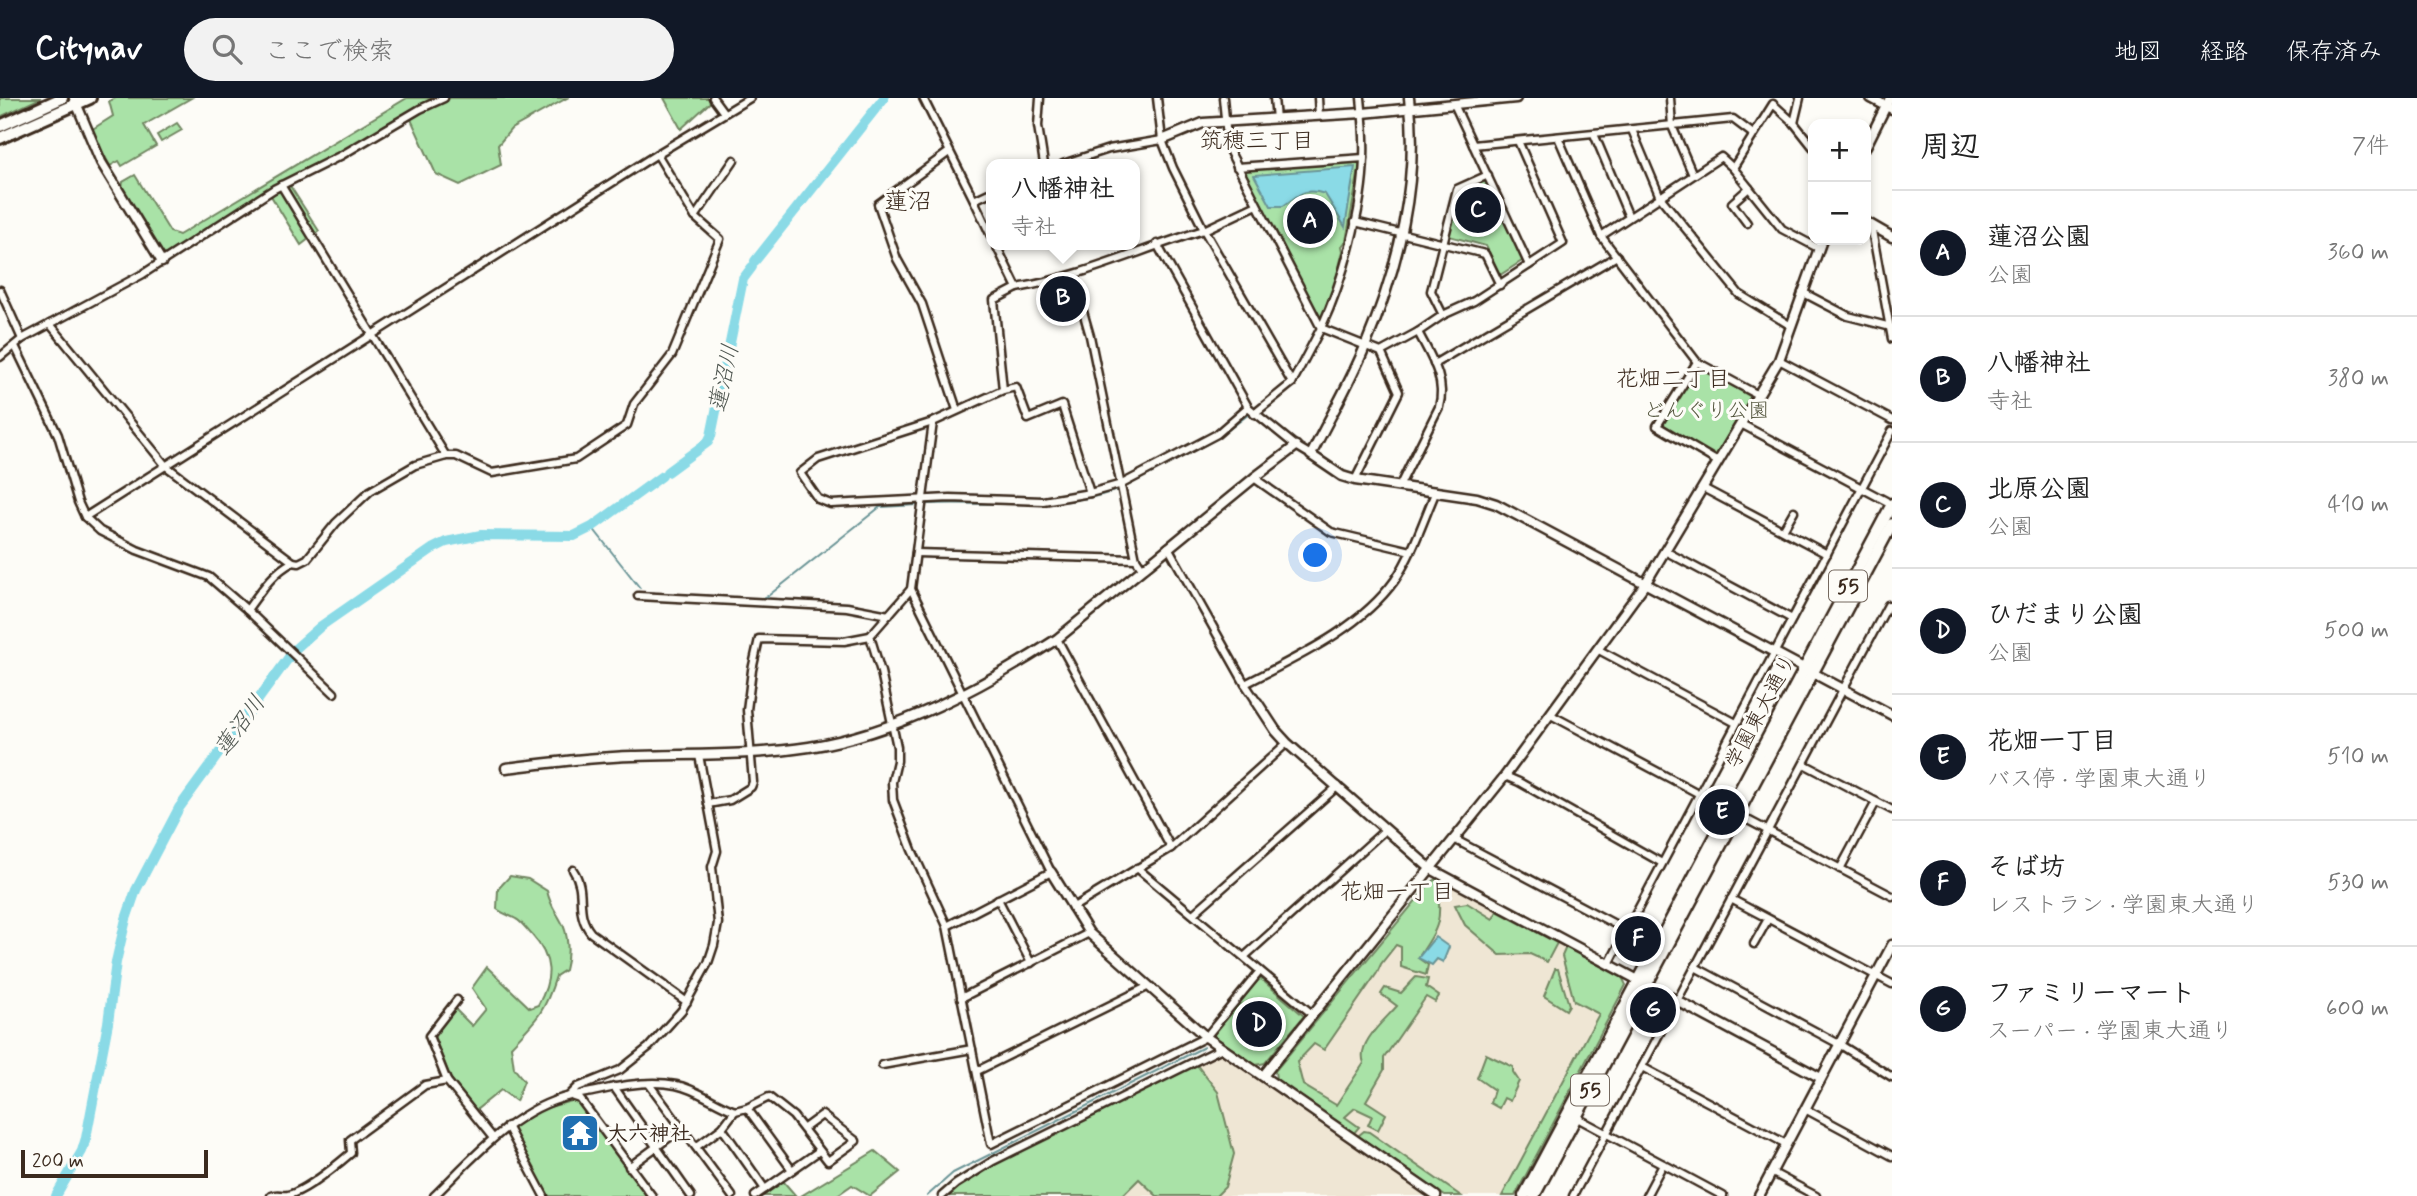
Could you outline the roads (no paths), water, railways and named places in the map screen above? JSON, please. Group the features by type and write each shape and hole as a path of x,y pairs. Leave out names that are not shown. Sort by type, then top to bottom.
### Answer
{"highway":[{"path":"0,126 62,98"},
{"path":"0,138 75,100 90,98"}],"main road":[{"name":"学園東大通り","path":"1808,671 1889,503"},
{"name":"学園東大通り","path":"1534,1196 1643,982 1808,671 1892,524"},
{"name":"学園東大通り","path":"1524,1196 1643,982"}],"street":[{"path":"0,357 22,339 162,262 281,185 342,155 421,108 444,98"},
{"path":"713,98 724,113"},
{"path":"86,517 657,154 750,98"},
{"path":"923,98 986,225"},
{"path":"1040,98 1038,126 1043,159"},
{"path":"1157,98 1162,139 1173,168 1204,230 1292,383"},
{"path":"1223,98 1228,148 1321,328 1381,352 1399,392 1355,480"},
{"path":"1275,98 1276,119"},
{"path":"1318,98 1320,116"},
{"path":"1254,414 1292,383 1335,298 1355,222 1364,158 1362,98"},
{"path":"1311,454 1366,345 1401,233 1412,172 1409,98"},
{"path":"1078,159 1109,149 1162,139 1192,126 1516,98"},
{"path":"1670,98 1672,126 1693,175"},
{"path":"1794,123 1800,98"},
{"path":"1871,98 1889,104 1871,137"},
{"path":"75,100 101,162 162,262"},
{"path":"1454,104 1529,265"},
{"path":"1733,168 1773,104 1808,141"},
{"path":"1473,145 1733,119 1753,134"},
{"path":"1632,130 1660,197 1739,294 1791,326"},
{"path":"1594,134 1629,217"},
{"path":"1558,137 1601,236 1697,362 1758,395"},
{"path":"1381,352 1443,315 1474,301 1563,243 1518,141"},
{"path":"949,152 878,204 897,259 922,304 957,410"},
{"path":"50,324 166,466 293,562 299,563 307,559 336,523 370,491 415,464 446,456 462,457 492,472 576,459 627,425 634,404 673,355 720,239 695,217 657,154"},
{"path":"1237,167 1364,158"},
{"path":"1601,236 1721,158 1733,168 1782,229 1808,239"},
{"path":"695,217 734,160"},
{"path":"1443,315 1431,291 1457,189 1488,175"},
{"path":"281,185 446,456"},
{"path":"1747,223 1732,203 1749,188"},
{"path":"974,200 986,194"},
{"path":"1003,390 994,300 1017,288 1073,276 1157,244 1204,230 1257,205"},
{"path":"1355,222 1485,254 1500,285"},
{"path":"1871,226 1892,237"},
{"path":"1871,237 1892,338"},
{"path":"1157,244 1248,407 1296,446 1342,476 1476,498 1496,504 1892,715"},
{"path":"1263,1076 1505,776 1645,584 1779,360 1820,245"},
{"path":"998,250 1017,288"},
{"path":"1434,364 1617,256"},
{"path":"1073,276 1090,336 1136,559 1142,568"},
{"path":"0,290 22,339"},
{"path":"1802,292 1848,316 1891,327"},
{"path":"1399,487 1439,407 1442,383 1418,332"},
{"path":"15,346 58,435 78,502 86,517 100,531 137,550 209,577 290,649 334,693"},
{"path":"1779,360 1892,420"},
{"path":"1697,362 1657,426 1718,462"},
{"path":"1090,493 1062,405 1028,419 1016,387 1003,390 933,422 818,459 800,473 818,499 831,504 950,498 1042,501 1090,493 1122,484 1217,434 1248,407"},
{"path":"708,804 730,800 751,787 748,702 759,639 844,641 870,636 911,589 933,422"},
{"path":"1741,424 1889,503"},
{"path":"1609,964 1892,432"},
{"path":"506,768 585,759 750,754 812,747 891,726 962,694 1057,639 1296,446"},
{"path":"1254,478 1331,532 1410,551"},
{"path":"1703,488 1827,554"},
{"path":"1245,684 1314,649 1341,631 1394,580 1436,491"},
{"path":"1783,530 1794,511"},
{"path":"1168,547 1245,684 1276,731 1431,869 1821,1078"},
{"path":"1665,551 1792,619"},
{"path":"916,553 1136,559"},
{"path":"247,610 262,588 282,567 293,562"},
{"path":"911,589 1051,872 1089,933 1206,1037 1436,1196"},
{"path":"638,596 847,607 889,615"},
{"path":"1573,1196 1892,597"},
{"path":"870,636 881,672 897,761 892,782 893,800 912,850 947,926 991,1144 1206,1037 1260,971"},
{"path":"1057,639 1171,848"},
{"path":"1597,649 1736,723"},
{"path":"1550,715 1724,807"},
{"path":"1072,908 1171,848 1287,743"},
{"path":"569,1096 578,1087 620,1070 663,1033 682,1010 708,963 718,923 712,867 717,851 699,755"},
{"path":"1804,764 1892,810"},
{"path":"1505,776 1662,863"},
{"path":"1193,914 1338,786"},
{"path":"1840,869 1876,802"},
{"path":"1742,817 1892,896"},
{"path":"1244,957 1386,829"},
{"path":"1454,839 1626,930"},
{"path":"1138,868 1312,1014"},
{"path":"573,870 581,894 582,922 591,933 687,1002"},
{"path":"947,926 1051,872"},
{"path":"998,899 1031,963"},
{"path":"1731,899 1892,984"},
{"path":"1754,944 1768,919"},
{"path":"961,998 1089,933"},
{"path":"1759,1196 1892,945"},
{"path":"1695,967 1839,1044 1892,1077"},
{"path":"977,1071 1147,986"},
{"path":"457,1000 429,1036 447,1081 493,1138"},
{"path":"942,1196 993,1161 1222,1048"},
{"path":"882,1065 972,1049"},
{"path":"1642,1067 1786,1144"},
{"path":"271,1196 287,1195 326,1174 351,1153 350,1140 363,1129 425,1085 447,1081"},
{"path":"649,1084 732,1196"},
{"path":"434,1196 508,1126 542,1106 569,1096 614,1087 674,1085 690,1089 735,1111"},
{"path":"614,1087 691,1196"},
{"path":"569,1096 580,1099 652,1196"},
{"path":"696,1147 722,1128 735,1111 769,1097 793,1116 819,1151 828,1161 856,1141 822,1115 803,1129"},
{"path":"747,1108 792,1170"},
{"path":"1805,1109 1892,1156"},
{"path":"1581,1120 1723,1196"},
{"path":"508,1126 544,1196"},
{"path":"629,1167 682,1128"},
{"path":"722,1128 765,1189"},
{"path":"755,1196 819,1151"},
{"path":"1646,1196 1663,1164"},
{"path":"1771,1172 1816,1196"}],"water":[{"path":"1355,167 1345,227 1325,194 1306,192 1283,206 1271,206 1254,175"},
{"path":"1435,937 1449,947 1443,962 1437,959 1432,965 1418,958"}],"waterway":[{"name":"蓮沼川","path":"755,261 884,98"},
{"name":"蓮沼川","path":"667,472 708,442 711,436 743,279 752,267"},
{"path":"1125,487 1218,438 1249,414"},
{"name":"蓮沼川","path":"56,1196 82,1151 86,1138 108,1023 116,962 136,890 179,808 295,649 321,626 446,542 481,535 574,536 592,527 662,476"},
{"path":"925,504 1046,503 1094,497 1118,490"},
{"path":"737,598 761,599 768,596 880,507 918,505"},
{"path":"592,527 640,588"},
{"path":"644,593 725,597"},
{"path":"927,1196 953,1173 1204,1047"}],"place":[{"name":"北原公園","path":"1478,210"},
{"name":"蓮沼公園","path":"1310,221"},
{"name":"八幡神社","path":"1063,299"},
{"name":"花畑一丁目","path":"1722,812"},
{"name":"そば坊","path":"1638,939"},
{"name":"ファミリーマート","path":"1653,1010"},
{"name":"ひだまり公園","path":"1259,1024"},
{"name":"大六神社","path":"580,1133"}],"district":[{"name":"筑穂三丁目","path":"1257,140"},
{"name":"蓮沼","path":"908,201"},
{"name":"花畑二丁目","path":"1673,378"},
{"name":"花畑一丁目","path":"1397,891"}],"park label":[{"name":"どんぐり公園","path":"1706,410"}]}
